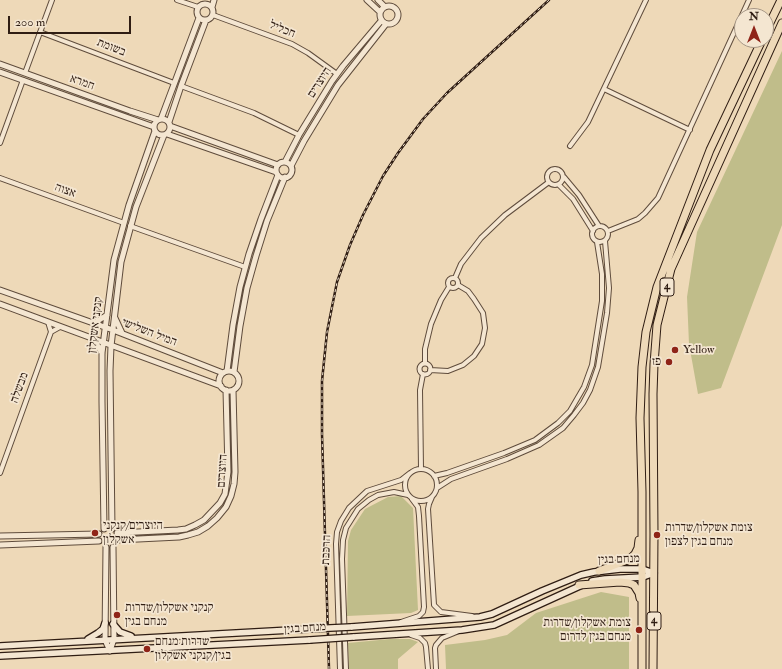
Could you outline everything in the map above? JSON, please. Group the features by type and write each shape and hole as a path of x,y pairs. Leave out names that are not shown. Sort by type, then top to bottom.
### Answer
{"highway":[{"path":"774,13 780,0"},
{"name":"4","path":"654,669 653,400 657,325 671,269 782,23"},
{"name":"4","path":"642,669 643,577 640,418 642,367 646,332 651,306 659,279 710,150 758,48"},
{"path":"599,572 630,559 635,554 638,548 642,514"},
{"path":"579,585 620,582 629,583 634,585 639,592 642,607"}],"main road":[{"name":"מנחם בגין","path":"0,646 351,627 480,617 492,614 581,575 599,572 642,569 654,573"},
{"name":"מנחם בגין","path":"0,656 310,640 462,630 494,625 579,585 605,579 643,577 654,573"},
{"path":"84,641 98,633 105,623"},
{"path":"113,624 120,632 141,638"}],"street":[{"path":"25,73 52,0"},
{"path":"177,0 198,8"},
{"path":"165,134 170,130 170,124 181,86 206,20 213,15 212,8 214,0"},
{"path":"367,0 380,12 383,22 389,25 395,23 398,20 398,13 395,7 385,6 378,0"},
{"path":"570,146 588,122 646,0"},
{"path":"608,231 638,219 658,198 749,0"},
{"path":"206,20 199,18 196,13 198,8 204,2 212,8"},
{"path":"380,12 385,6"},
{"name":"חכליל","path":"213,15 292,44 308,53 338,74"},
{"path":"199,18 159,119 155,123 155,129 159,134 165,134 285,177"},
{"name":"היוצרים","path":"285,162 299,135 338,74 383,22"},
{"name":"היוצרים","path":"291,166 307,135 338,85 383,22"},
{"name":"בשומת","path":"40,32 174,83"},
{"name":"חמרא","path":"0,64 159,119"},
{"name":"חמרא","path":"0,72 155,129"},
{"path":"0,143 22,80"},
{"path":"181,86 254,113 299,135"},
{"path":"604,89 690,130"},
{"path":"159,119 166,119 170,124 278,166"},
{"name":"קנקני אשקלון","path":"104,529 102,353 114,260 124,223 155,129"},
{"name":"קנקני אשקלון","path":"112,529 110,356 121,262 130,226 165,134"},
{"path":"225,372 234,372 238,376 239,380 237,386 233,390 226,390 221,386 219,380 225,372 233,324 245,268 277,173 278,166 281,162 285,162 291,166 291,172 285,177 265,228 247,288 234,372"},
{"path":"434,476 448,473 530,442 548,432 570,411 584,388 592,365 602,301 602,274 597,242 593,237 593,231 573,199 559,185 552,185 549,182 547,177 552,169 559,169 579,195 599,226"},
{"path":"559,185 564,177"},
{"name":"אצוה","path":"0,178 124,223"},
{"path":"455,278 461,264 481,238 505,215 549,182"},
{"path":"130,226 245,268"},
{"path":"480,617 441,612 434,605 428,509 429,504 437,488 452,478 507,459 539,445 563,428 583,403 590,390 598,367 608,307 608,274 605,241 608,237 608,231 604,226 599,226 594,228 593,231"},
{"path":"597,242 605,241"},
{"path":"423,374 427,374 430,370 448,371 463,365 474,356 482,344 485,328 483,313 468,291 458,285 458,281 455,278"},
{"path":"425,363 425,349 431,324 441,300 449,287 449,279 455,278"},
{"path":"449,287 453,288 458,285"},
{"name":"המיל השלישי","path":"0,290 106,327 225,372"},
{"name":"המיל השלישי","path":"0,304 221,386"},
{"path":"90,322 96,322 107,315"},
{"path":"114,316 122,333"},
{"path":"48,322 51,332 60,327"},
{"name":"מבשלה","path":"0,473 51,332"},
{"path":"90,337 102,353"},
{"path":"110,356 125,350"},
{"path":"421,469 420,390 423,374 419,369 421,365 425,363"},
{"path":"425,363 429,365 430,370"},
{"name":"היוצרים","path":"117,533 186,529 204,520 220,503 225,494 228,472 226,390"},
{"name":"היוצרים","path":"118,540 178,537 198,532 217,518 226,507 231,496 235,472 233,390"},
{"path":"394,624 419,616 423,612 424,607 418,507 406,491 405,481 414,470 421,469 430,472 434,476 437,482 437,488"},
{"name":"הרכבת","path":"340,669 336,544 337,532 341,521 349,508 367,491 398,482 410,473"},
{"name":"הרכבת","path":"346,669 342,559 343,540 346,528 358,509 374,498 389,492 408,495"},
{"path":"412,499 423,502 432,497"},
{"path":"0,536 99,534 104,529 112,529 117,533 118,540 116,545 113,547 114,639 110,651"},
{"path":"99,534 100,544 106,547 113,547"},
{"path":"0,545 99,541"},
{"path":"106,547 105,640 110,651"},
{"path":"436,669 436,645 442,638 462,630"},
{"path":"392,635 414,636 424,642 426,647 428,669"}],"shaded area":[{"path":"782,51 782,225 721,388 698,394 689,344 687,297 697,232"},
{"path":"401,496 413,508 418,610 411,613 347,616 348,541 351,530 365,509 388,497"},
{"path":"601,592 629,597 629,669 446,669 445,645 485,640 507,635 536,613"},
{"path":"390,639 410,639 418,642 398,659 398,669 349,669 348,643"}],"railway":[{"path":"329,669 322,434 322,381 327,332 337,282 350,245 363,215 383,176 423,119 447,93 549,0"}],"place":[{"name":"Yellow","path":"675,350"},
{"name":"פז","path":"669,362"},
{"name":"היוצרים/קנקני אשקלון","path":"95,533"},
{"name":"צומת אשקלון/שדרות מנחם בגין לצפון","path":"657,535"},
{"name":"קנקני אשקלון/שדרות מנחם בגין","path":"117,615"},
{"name":"צומת אשקלון/שדרות מנחם בגין לדרום","path":"639,630"},
{"name":"שדרות מנחם בגין/קנקני אשקלון","path":"147,649"}]}
